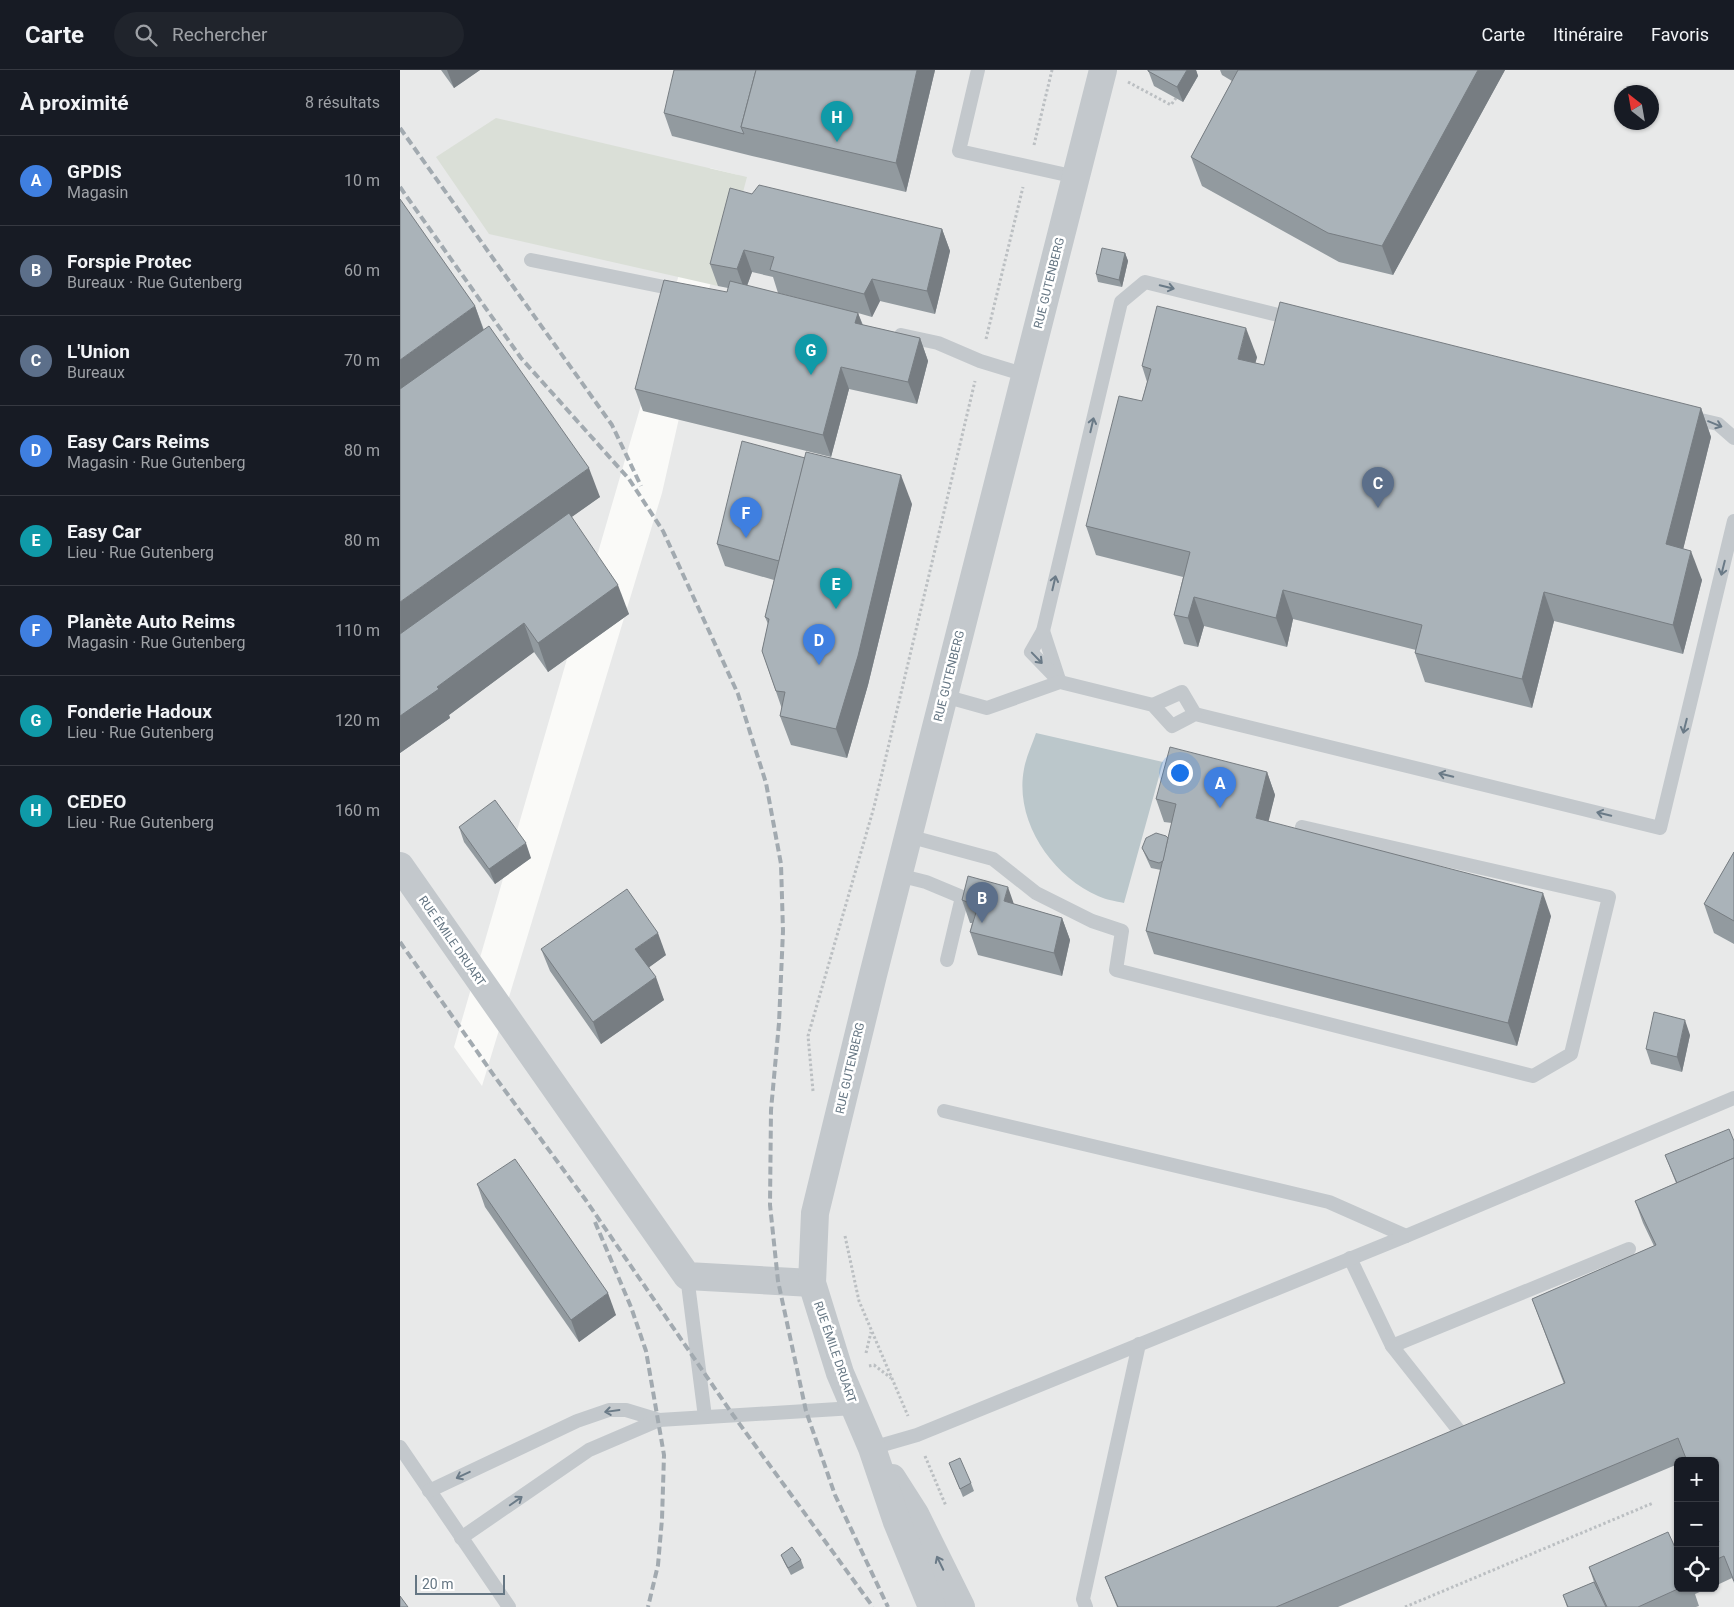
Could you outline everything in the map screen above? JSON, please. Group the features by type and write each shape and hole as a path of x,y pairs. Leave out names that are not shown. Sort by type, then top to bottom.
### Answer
{"street":[{"name":"RUE GUTENBERG","path":"812,1283 816,1214 898,875 1076,177 1115,75"},
{"name":"RUE ÉMILE DRUART","path":"400,866 687,1276"},
{"path":"687,1276 812,1283"},
{"name":"RUE ÉMILE DRUART","path":"812,1283 840,1373 872,1448 896,1522 932,1607"},
{"name":"RUE ÉMILE DRUART","path":"872,1448 915,1514 961,1607"}],"lane":[{"path":"978,70 959,151 1076,177"},
{"path":"531,260 696,294"},
{"path":"1312,323 1145,282 1121,302 1043,631 1031,652 1060,682 1153,705 1172,726 1196,714 1660,828 1734,521"},
{"path":"890,333 938,343 980,361 1026,375"},
{"path":"1671,412 1718,424 1734,438"},
{"path":"1043,631 1060,682"},
{"path":"944,696 987,708 1060,682"},
{"path":"1153,705 1182,692 1196,714"},
{"path":"908,836 993,859 1036,893 1092,921 1122,931 1116,970 1533,1076 1571,1054 1609,897 1302,827"},
{"path":"898,875 926,882 962,897 947,960"},
{"path":"872,1448 916,1435 1406,1236 1734,1098"},
{"path":"944,1111 1328,1202 1406,1236"},
{"path":"1392,1346 1629,1249"},
{"path":"1350,1258 1392,1346 1460,1432"},
{"path":"687,1276 705,1417"},
{"path":"1086,1607 1083,1599 1139,1344"},
{"path":"461,1538 589,1450 659,1420 854,1408"},
{"path":"429,1491 577,1421 609,1410 626,1410 659,1420"},
{"path":"400,1447 509,1607"}],"path":[{"path":"814,1101 808,1036 874,807 980,361 1052,70"},
{"path":"1115,75 1171,105 1176,98"},
{"path":"871,1331 947,1508"},
{"path":"1404,1607 1653,1503"}],"shaded area":[{"path":"400,70 1734,70 1734,1607 400,1607","holes":["710,168 738,175 702,317 662,493 482,1086 454,1047"]},
{"path":"496,118 747,177 718,286 489,234 436,157"},
{"path":"1036,733 1163,762 1124,903 1101,897 1081,887 1066,875 1052,861 1031,827 1022,789 1025,764"}],"building":[{"path":"674,70 756,70 741,127 744,134 664,113"},
{"path":"756,70 917,70 896,163 741,127"},
{"path":"1148,70 1187,70 1177,87"},
{"path":"1238,70 1478,70 1382,246 1328,233 1191,157"},
{"path":"759,185 942,229 927,291 872,279 864,294 770,270 774,257 744,250 737,269 710,264 730,188 752,194"},
{"path":"400,199 475,306 400,360"},
{"path":"1102,248 1125,253 1119,280 1096,274"},
{"path":"664,280 727,292 730,281 858,313 855,323 920,338 908,382 841,367 823,435 635,389"},
{"path":"1280,302 1701,408 1666,544 1691,551 1673,625 1544,592 1522,679 1415,653 1422,625 1283,590 1276,618 1194,597 1188,618 1174,615 1190,552 1086,526 1119,396 1142,401 1151,369 1142,366 1157,306 1246,328 1238,359 1264,365"},
{"path":"489,326 589,468 400,602 400,389"},
{"path":"742,441 805,458 779,561 717,544"},
{"path":"806,452 901,475 858,656 836,729 780,716 785,692 776,691 762,651 769,619 765,617"},
{"path":"569,513 618,585 538,643 524,623 437,687 439,689 400,716 400,634"},
{"path":"1170,747 1267,772 1256,818 1543,893 1508,1023 1146,931 1176,804 1156,799"},
{"path":"495,800 526,843 489,869 459,827"},
{"path":"1156,833 1168,838 1163,861 1159,863 1149,860 1142,848 1146,838"},
{"path":"1734,852 1734,921 1704,904"},
{"path":"968,876 1008,887 1004,901 1062,918 1054,953 970,932 978,906 962,900"},
{"path":"627,889 658,933 635,949 656,977 593,1022 541,949"},
{"path":"1654,1012 1685,1020 1677,1057 1646,1049"},
{"path":"1729,1129 1734,1141 1734,1158 1677,1183 1665,1155"},
{"path":"1734,1158 1734,1581 1724,1556 1719,1558 1719,1457 1685,1457 1678,1438 1276,1607 1118,1607 1105,1577 1565,1383 1532,1299 1656,1245 1635,1201"},
{"path":"515,1159 608,1293 571,1320 477,1184"},
{"path":"960,1458 971,1483 960,1489 949,1463"},
{"path":"1668,1532 1674,1545 1674,1591 1638,1607 1607,1607 1589,1567"},
{"path":"792,1547 801,1560 788,1568 781,1555"},
{"path":"1594,1582 1606,1607 1568,1607 1563,1595"},
{"path":"400,1596 408,1607 400,1607"}],"railway":[{"path":"400,128 612,425 641,486"},
{"path":"400,187 521,358 629,479 663,531 738,694 766,783 781,864 783,931 779,1023 771,1110 770,1205 778,1281 806,1411 835,1495 888,1607"},
{"path":"400,942 495,1077 585,1199 733,1415 873,1607"},
{"path":"595,1222 631,1307 646,1351 664,1455 658,1565 648,1607"}],"place":[{"name":"CEDEO","path":"837,142"},
{"name":"Fonderie Hadoux","path":"811,375"},
{"name":"L'Union","path":"1378,508"},
{"name":"Planète Auto Reims","path":"746,538"},
{"name":"Easy Car","path":"836,609"},
{"name":"Easy Cars Reims","path":"819,665"},
{"name":"GPDIS","path":"1220,808"},
{"name":"Forspie Protec","path":"982,923"}]}
